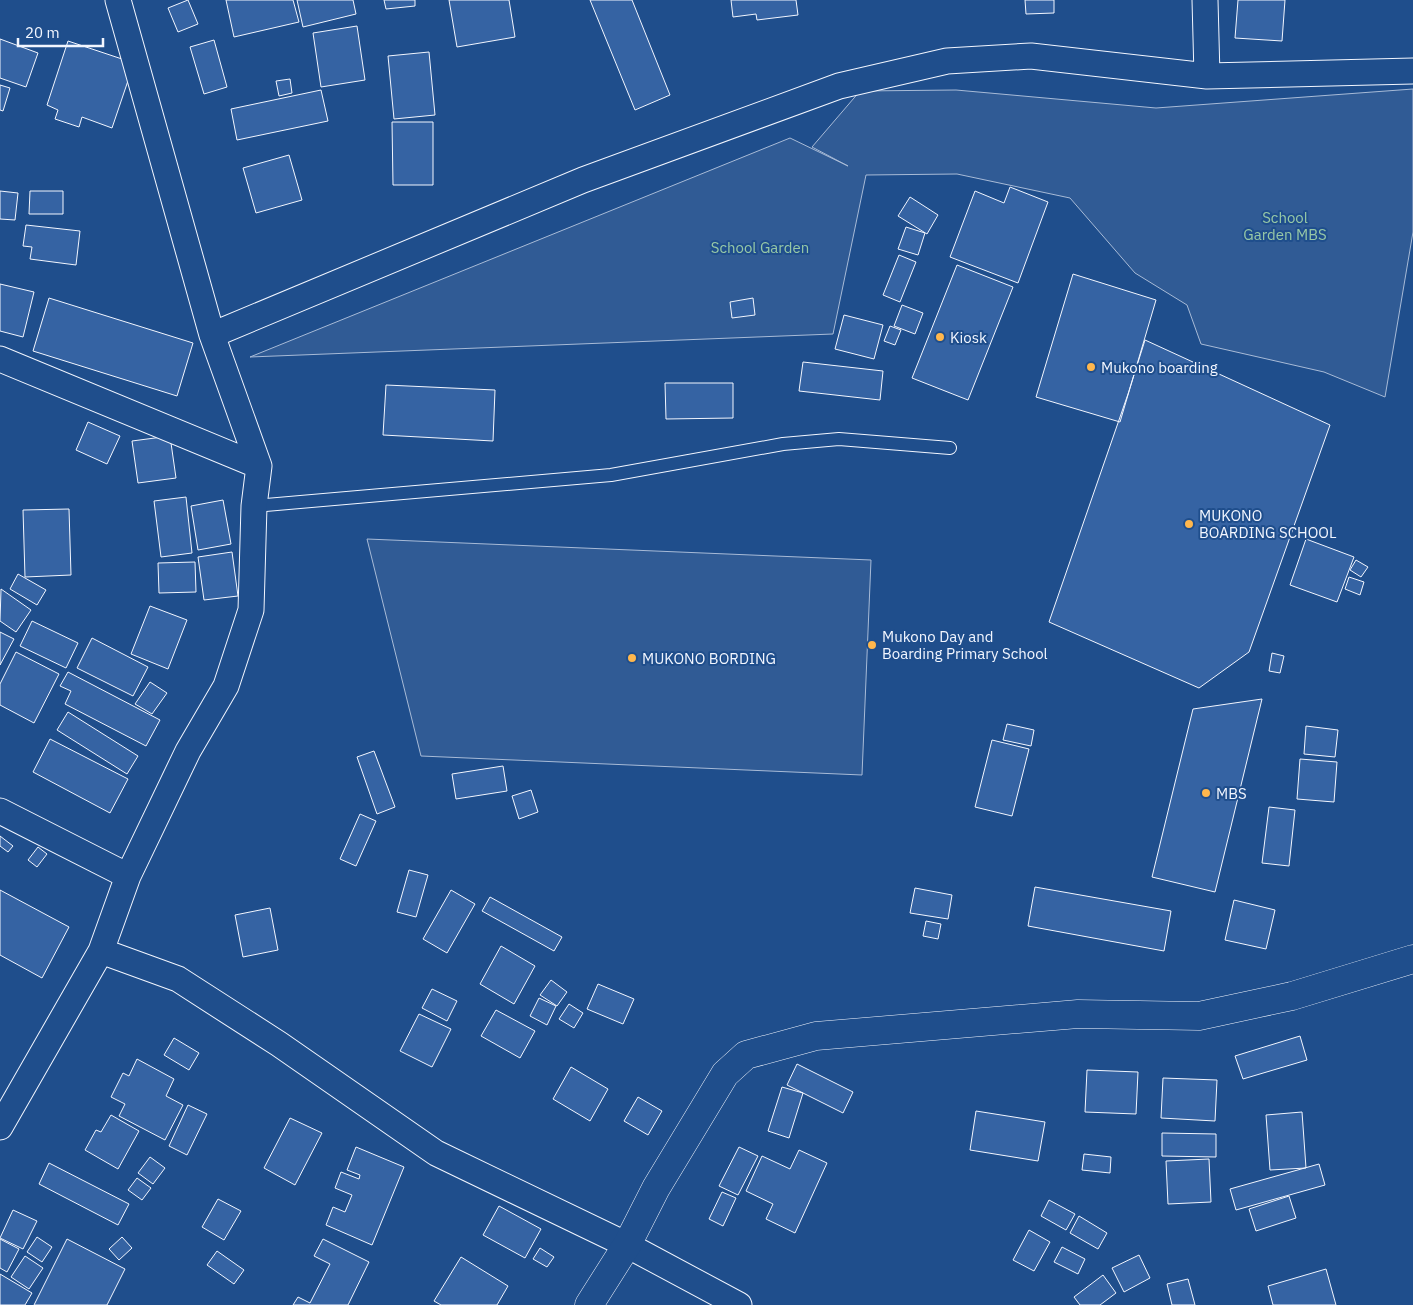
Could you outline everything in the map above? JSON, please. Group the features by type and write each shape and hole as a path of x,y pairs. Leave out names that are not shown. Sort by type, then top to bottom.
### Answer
{"street":[{"path":"0,1127 101,951 128,876 188,751 226,686 251,610 254,506 259,466 212,335 118,0"},
{"path":"1205,0 1207,76"},
{"path":"212,335 583,180 839,86 948,61 1031,56 1207,76 1413,71"},
{"path":"0,358 259,466"},
{"path":"0,811 128,876"},
{"path":"101,951 178,980 278,1044 436,1153 627,1245 739,1305"},
{"path":"589,1305 627,1245 656,1188 725,1074 746,1055 825,1035 1078,1014 1199,1016 1292,996 1413,959"}],"lane":[{"path":"254,506 611,475 783,444 821,440 839,439 950,448"}],"green space":[{"name":"School Garden MBS","path":"1413,89 1413,232 1385,397 1324,372 1201,344 1187,305 1135,273 1070,198 957,174 866,175 833,334 250,357 790,138 848,166 812,147 860,91 956,90 1156,108"},
{"name":"MUKONO BORDING","path":"367,539 871,560 862,775 421,756"}],"building":[{"path":"188,0 198,24 178,32 168,8"},
{"path":"226,0 293,0 299,22 234,37"},
{"path":"297,0 353,0 356,14 303,27"},
{"path":"384,0 415,0 415,6 386,9"},
{"path":"449,0 509,0 515,37 457,47"},
{"path":"590,0 632,0 670,95 635,110"},
{"path":"731,0 796,0 798,15 757,20 756,14 733,17"},
{"path":"1025,0 1054,0 1054,13 1026,14"},
{"path":"1238,0 1285,0 1282,41 1235,38"},
{"path":"357,26 365,80 321,87 313,33"},
{"path":"0,39 38,53 26,87 0,78"},
{"path":"214,40 227,87 204,94 190,47"},
{"path":"68,41 134,63 112,128 82,117 79,127 55,119 58,110 47,105"},
{"path":"429,52 435,115 394,119 388,56"},
{"path":"290,79 292,93 279,96 276,81"},
{"path":"0,85 10,88 3,111 0,110"},
{"path":"321,90 328,121 237,140 231,109"},
{"path":"392,122 433,122 433,185 393,185"},
{"path":"289,155 302,200 256,213 243,168"},
{"path":"1010,187 1048,202 1018,283 950,257 975,191 1004,203"},
{"path":"0,191 18,193 15,220 0,219"},
{"path":"30,191 63,191 63,214 29,214"},
{"path":"910,197 938,215 927,234 898,216"},
{"path":"26,225 80,231 76,265 30,259 32,247 23,246"},
{"path":"906,227 925,233 918,255 898,249"},
{"path":"899,255 916,262 900,302 883,295"},
{"path":"957,265 1013,287 968,400 912,378"},
{"name":"Mukono boarding","path":"1073,274 1156,300 1120,422 1036,397"},
{"path":"0,284 34,292 23,337 0,331"},
{"path":"49,298 193,343 177,396 33,351"},
{"path":"753,298 755,315 732,318 730,302"},
{"path":"902,305 923,313 915,334 894,326"},
{"path":"844,315 883,325 874,359 835,349"},
{"path":"890,326 901,330 895,345 884,341"},
{"name":"MUKONO BOARDING SCHOOL","path":"1145,340 1330,425 1249,652 1199,688 1049,622"},
{"path":"803,362 883,371 880,400 799,391"},
{"path":"665,383 733,383 733,418 666,419"},
{"path":"386,385 495,390 493,441 383,435"},
{"path":"88,422 120,436 107,464 76,450"},
{"path":"170,436 176,478 138,483 132,441"},
{"path":"186,497 192,553 161,557 154,501"},
{"path":"223,500 231,544 198,550 191,506"},
{"path":"69,509 71,575 25,577 23,510"},
{"path":"1306,539 1354,557 1337,602 1290,585"},
{"path":"232,552 238,596 204,600 198,557"},
{"path":"1356,560 1368,567 1361,577 1350,570"},
{"path":"195,562 196,592 159,593 158,563"},
{"path":"18,574 46,590 37,605 10,589"},
{"path":"1349,577 1364,582 1360,595 1345,589"},
{"path":"1,589 31,610 16,632 0,621"},
{"path":"150,606 187,620 168,669 131,654"},
{"path":"32,621 78,643 66,668 20,646"},
{"path":"0,632 14,639 0,665"},
{"path":"92,638 148,667 133,696 77,668"},
{"path":"16,652 59,674 34,723 0,705 0,684"},
{"path":"1272,653 1284,656 1280,673 1269,671"},
{"path":"68,672 160,720 146,746 65,704 71,691 60,686"},
{"path":"150,682 167,693 152,714 135,704"},
{"name":"MBS","path":"1262,699 1215,892 1152,877 1193,709"},
{"path":"68,712 138,756 127,774 57,730"},
{"path":"1007,724 1034,730 1031,746 1003,740"},
{"path":"1306,726 1338,730 1335,757 1304,754"},
{"path":"50,739 128,779 110,813 33,772"},
{"path":"992,740 1029,749 1012,816 975,807"},
{"path":"374,751 395,807 377,814 357,757"},
{"path":"1300,759 1337,762 1334,802 1297,799"},
{"path":"503,766 507,791 456,799 452,774"},
{"path":"531,790 538,812 519,819 512,796"},
{"path":"1269,807 1295,810 1289,866 1262,863"},
{"path":"360,814 376,821 356,866 340,859"},
{"path":"0,836 13,846 8,852 0,846"},
{"path":"38,847 47,854 37,867 28,860"},
{"path":"409,870 428,875 416,917 397,912"},
{"path":"1035,887 1171,911 1164,951 1028,926"},
{"path":"915,888 952,895 948,919 910,913"},
{"path":"0,890 69,927 42,978 0,955"},
{"path":"451,890 475,904 447,953 423,939"},
{"path":"490,897 562,937 554,951 482,911"},
{"path":"1234,900 1275,910 1266,949 1225,940"},
{"path":"270,908 278,950 243,957 235,915"},
{"path":"926,921 941,924 938,939 923,936"},
{"path":"501,946 535,966 514,1004 480,984"},
{"path":"551,980 567,992 557,1006 540,995"},
{"path":"598,984 634,999 623,1024 587,1009"},
{"path":"432,989 457,1001 447,1021 422,1008"},
{"path":"539,998 556,1006 547,1025 530,1016"},
{"path":"569,1004 583,1013 574,1028 559,1019"},
{"path":"496,1010 535,1031 520,1058 481,1036"},
{"path":"419,1014 451,1029 432,1067 400,1051"},
{"path":"1300,1036 1307,1060 1243,1079 1235,1056"},
{"path":"174,1038 199,1053 189,1070 164,1055"},
{"path":"137,1059 174,1079 166,1096 183,1105 165,1140 119,1116 125,1104 111,1097 123,1073 129,1076"},
{"path":"797,1064 853,1092 843,1113 787,1085"},
{"path":"571,1067 608,1089 590,1121 553,1099"},
{"path":"1087,1070 1138,1072 1136,1114 1085,1112"},
{"path":"1163,1078 1217,1080 1215,1121 1161,1118"},
{"path":"782,1087 803,1093 789,1138 768,1131"},
{"path":"638,1097 662,1111 648,1135 624,1121"},
{"path":"188,1105 207,1114 187,1155 169,1146"},
{"path":"976,1111 1045,1122 1038,1161 970,1150"},
{"path":"1302,1112 1306,1168 1270,1170 1266,1115"},
{"path":"111,1115 139,1131 118,1169 85,1150 96,1130 101,1132"},
{"path":"290,1118 322,1133 295,1185 264,1168"},
{"path":"1162,1133 1216,1134 1216,1157 1162,1156"},
{"path":"356,1147 404,1167 372,1245 326,1225 333,1207 345,1212 352,1195 335,1188 341,1172 359,1179 360,1175 347,1170"},
{"path":"739,1147 758,1156 738,1195 719,1186"},
{"path":"799,1150 827,1163 795,1233 766,1219 773,1204 746,1191 762,1156 790,1169"},
{"path":"1084,1154 1111,1157 1110,1173 1082,1170"},
{"path":"150,1157 165,1168 153,1184 138,1173"},
{"path":"1209,1159 1211,1202 1168,1204 1166,1161"},
{"path":"49,1163 129,1204 118,1225 39,1184"},
{"path":"1319,1164 1325,1185 1236,1210 1230,1189"},
{"path":"137,1178 151,1188 142,1200 128,1190"},
{"path":"722,1192 736,1198 723,1226 709,1219"},
{"path":"1289,1196 1296,1218 1256,1231 1249,1209"},
{"path":"218,1199 241,1211 224,1240 202,1227"},
{"path":"1049,1200 1075,1214 1066,1230 1041,1216"},
{"path":"499,1206 541,1229 525,1258 483,1235"},
{"path":"13,1210 37,1221 23,1249 0,1238"},
{"path":"1079,1216 1107,1233 1098,1249 1070,1233"},
{"path":"1029,1230 1050,1242 1034,1271 1013,1260"},
{"path":"37,1237 52,1247 42,1262 27,1252"},
{"path":"122,1237 132,1248 119,1260 109,1249"},
{"path":"0,1239 19,1249 7,1272 0,1268"},
{"path":"67,1239 125,1269 107,1305 34,1305"},
{"path":"323,1239 369,1262 348,1305 293,1305 298,1297 310,1303 330,1264 314,1256"},
{"path":"1062,1247 1085,1259 1078,1274 1054,1262"},
{"path":"540,1248 554,1257 547,1267 533,1259"},
{"path":"217,1251 244,1270 234,1284 207,1265"},
{"path":"1139,1255 1150,1278 1124,1292 1112,1268"},
{"path":"25,1256 43,1268 29,1289 11,1277"},
{"path":"461,1257 508,1286 497,1305 441,1305 434,1301"},
{"path":"1326,1269 1336,1305 1273,1305 1268,1286"},
{"path":"0,1274 32,1293 25,1305 0,1305"},
{"path":"1103,1275 1116,1293 1100,1305 1080,1305 1074,1297"},
{"path":"1188,1279 1195,1305 1172,1305 1167,1284"}],"place":[{"name":"Kiosk","path":"940,337"},
{"name":"Mukono boarding","path":"1091,367"},
{"name":"MUKONO BOARDING SCHOOL","path":"1189,524"},
{"name":"Mukono Day and Boarding Primary School","path":"872,645"},
{"name":"MUKONO BORDING","path":"632,658"},
{"name":"MBS","path":"1206,793"}],"park label":[{"name":"School Garden","path":"760,247"}]}
